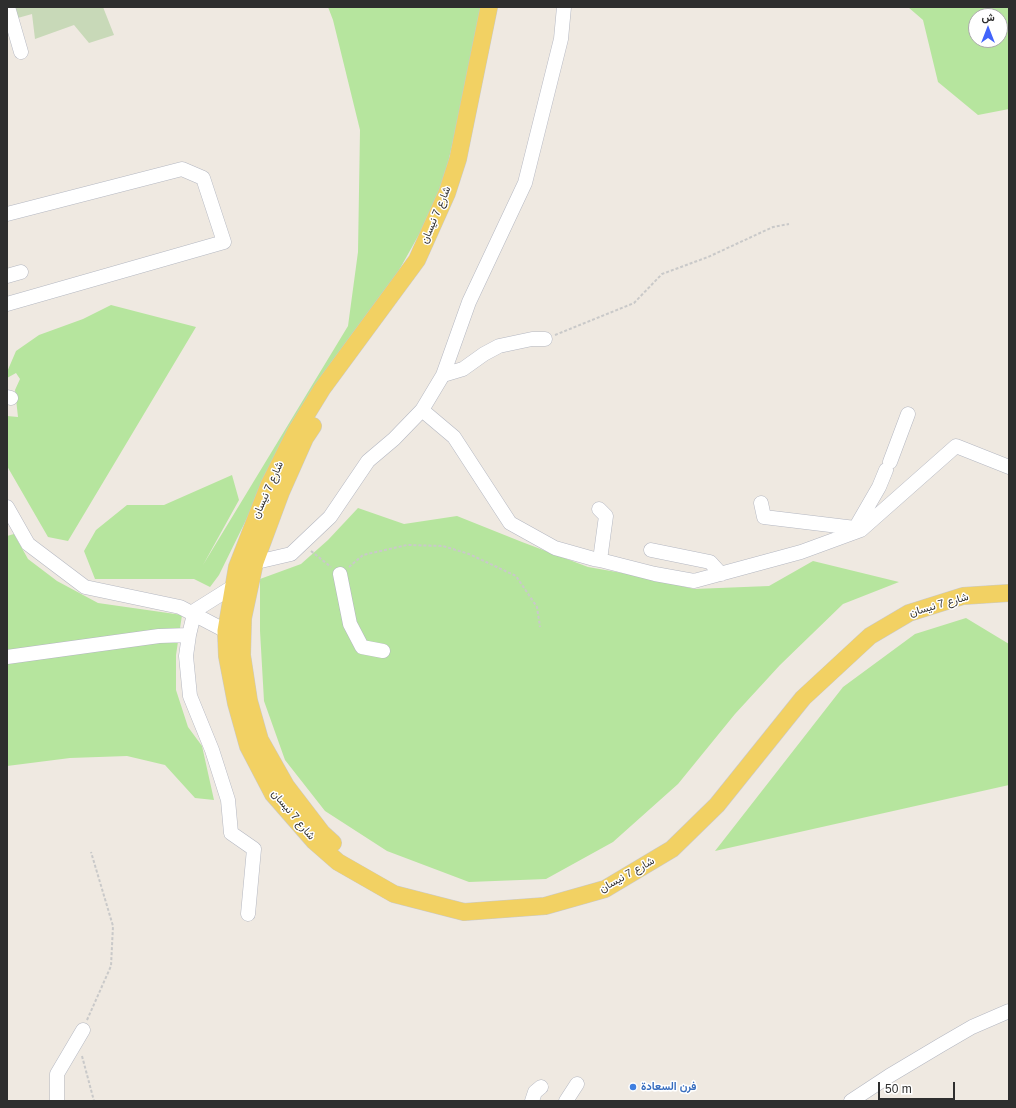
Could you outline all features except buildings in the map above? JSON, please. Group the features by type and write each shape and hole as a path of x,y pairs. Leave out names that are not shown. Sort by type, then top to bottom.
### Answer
{"main road":[{"name":"شارع 7 نيسان","path":"489,7 458,159 447,193 417,260 322,389 296,433 269,485 237,567 226,631 228,656 236,703 248,746 273,794 314,841 338,862 394,894 464,912 545,906 605,889 672,849 716,805 803,698 870,636 909,613 963,596 1009,593"},
{"name":"شارع 7 نيسان","path":"501,7 469,162 458,197 427,266 331,395 306,438 281,492 255,562 243,618 242,656 249,701 260,740 286,786 322,833 345,853 398,883 465,900 543,895 600,879 665,840 708,798 795,690 863,627 903,603 954,587 961,585 1009,582"}],"street":[{"path":"8,7 21,52"},
{"path":"237,567 291,554 302,544 330,517 368,461 394,439 422,410 443,375 469,302 525,183 561,39 564,7"},
{"path":"7,214 182,169 203,178 224,242 7,304"},
{"path":"7,276 21,272"},
{"path":"443,375 463,369 484,354 499,346 532,339 544,339"},
{"path":"422,410 454,437 510,523 555,548 594,560 600,560 655,574 694,581 801,552 854,531 861,530 956,446 1009,467"},
{"path":"854,531 879,487 908,414"},
{"path":"761,503 764,517 854,531"},
{"path":"7,507 28,544 85,587 180,607 226,631"},
{"path":"599,509 606,516 600,560"},
{"path":"651,550 710,562 721,574"},
{"path":"340,574 350,624 362,647 384,650"},
{"path":"234,586 193,613 186,656 190,696 212,750 228,800 232,833 254,849 248,914"},
{"path":"7,657 158,636 189,635"},
{"path":"852,1101 889,1076 972,1027 1009,1011"},
{"path":"57,1101 57,1074 82,1030"},
{"path":"566,1101 577,1084"},
{"path":"532,1101 535,1092 541,1087"}],"path":[{"path":"544,339 634,303 662,274 708,257 773,227 789,224"},
{"path":"302,544 329,567 340,574 363,555 407,545 443,546 469,554 516,576 537,608 540,627"},
{"path":"82,1030 111,966 113,926 91,852"},
{"path":"82,1056 94,1101"}],"green space":[{"path":"7,7 103,7 114,35 89,43 74,25 35,39 32,14 7,21"},
{"path":"328,7 482,7 471,65 440,197 370,322 250,512 219,575 210,587 194,579 95,579 84,551 96,530 127,505 164,505 232,475 239,500 203,565 348,326 358,252 360,130 333,20"},
{"path":"908,7 1009,7 1009,109 978,115 938,82 923,20"},
{"path":"111,305 196,327 68,541 48,537 7,466 7,416 18,417 15,390 20,379 16,373 7,378 7,372 16,351 39,335 83,319"},
{"path":"358,508 404,524 457,516 588,567 645,577 694,589 769,586 813,561 899,582 843,604 780,665 735,714 678,784 613,842 546,879 469,882 387,851 325,811 285,760 264,701 260,631 260,579 301,564 328,540"},
{"path":"14,534 28,559 57,581 98,603 182,615 176,655 176,690 188,727 202,746 214,800 195,798 165,765 127,756 70,758 7,766 7,536"},
{"path":"966,618 1009,644 1009,785 715,851 843,687 915,634"}],"place":[{"name":"فرن السعادة","path":"633,1087"}]}
